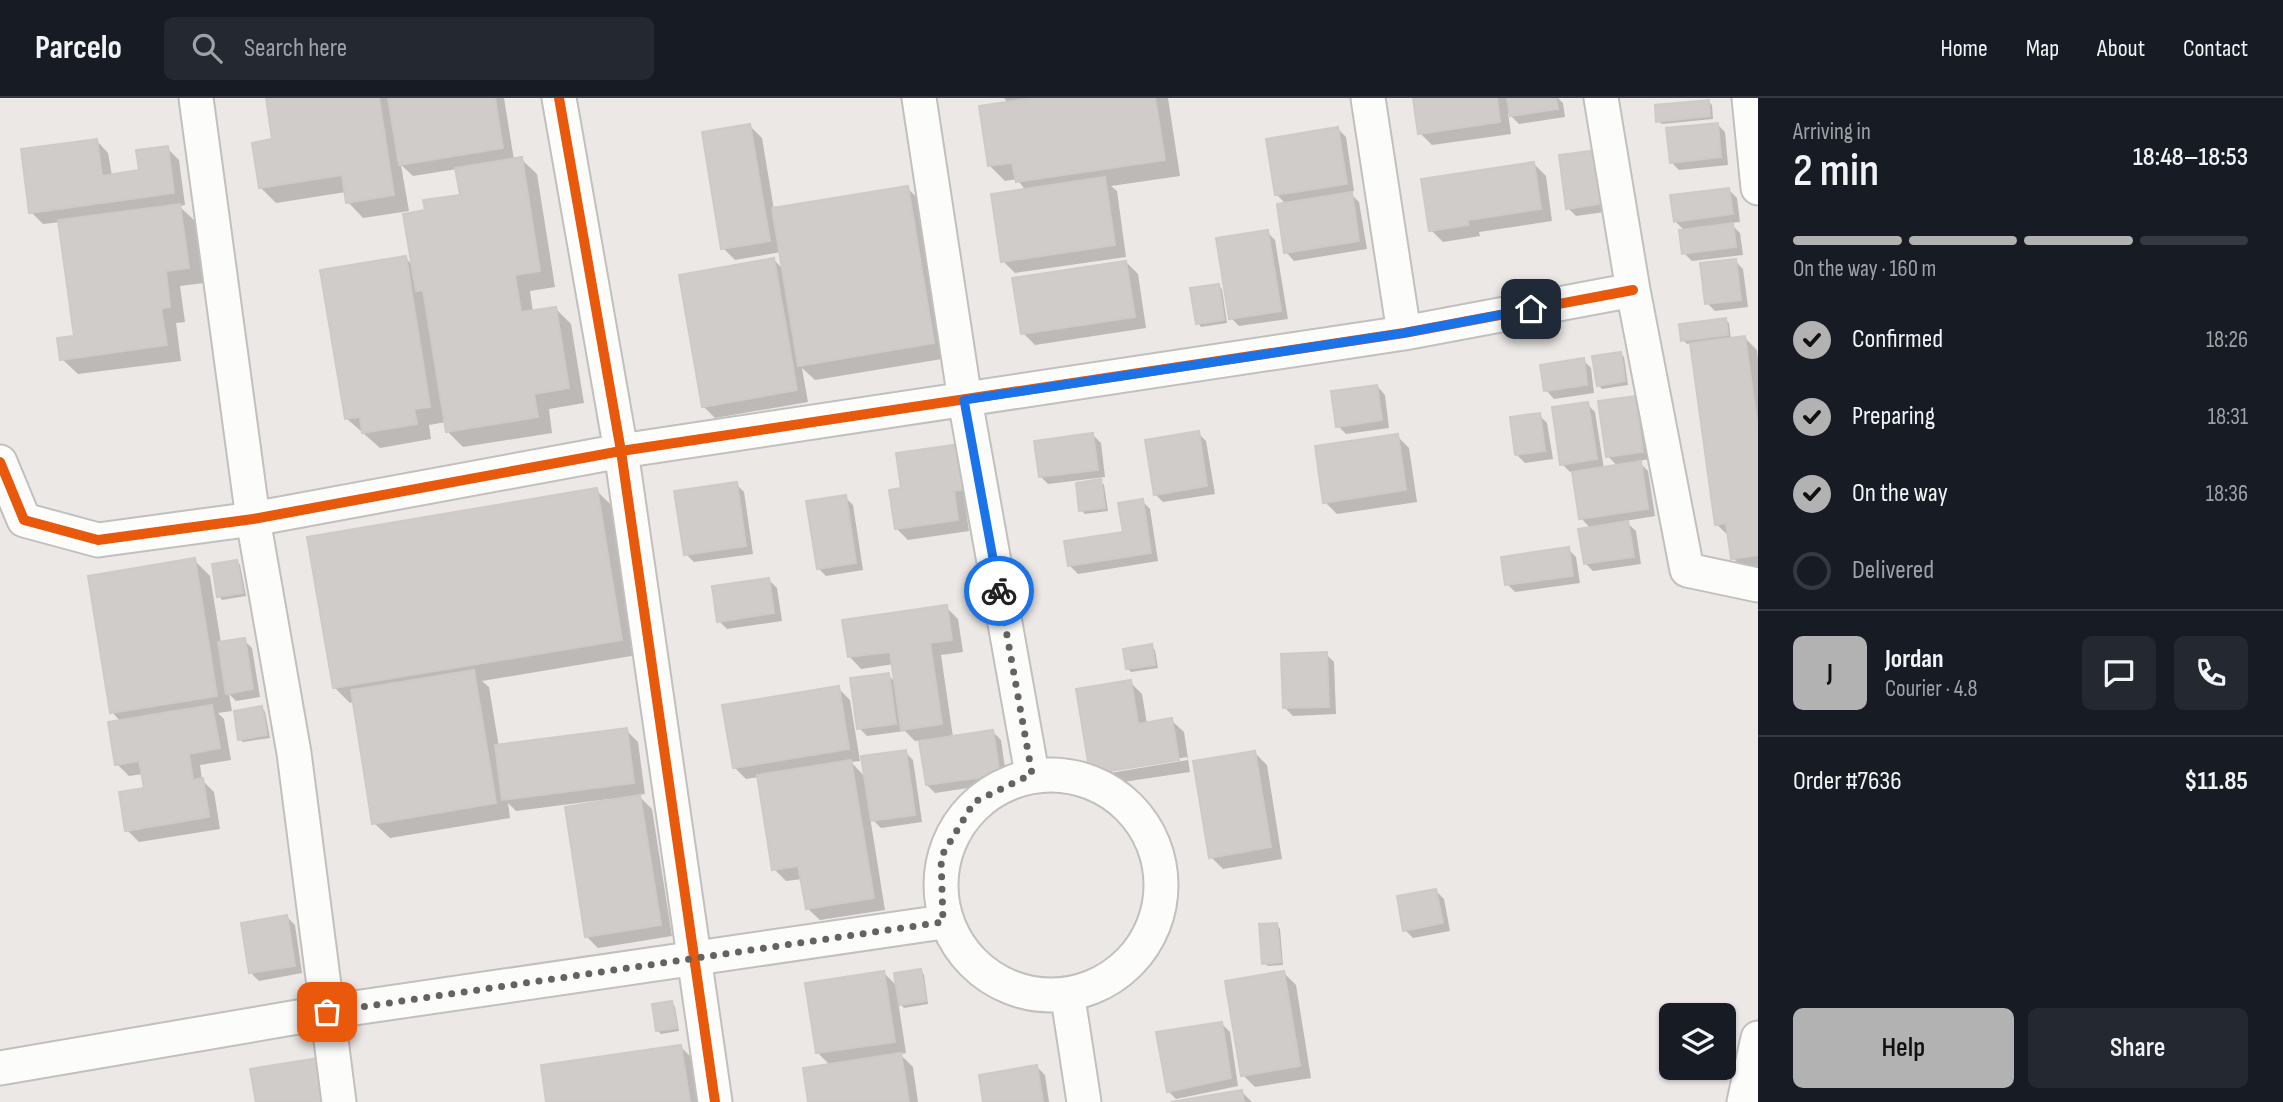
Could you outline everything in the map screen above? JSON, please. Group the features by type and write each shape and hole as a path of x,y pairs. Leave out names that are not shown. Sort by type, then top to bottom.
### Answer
{"street":[{"path":"196,98 253,519 294,753 340,1102"},
{"path":"559,98 621,452 715,1102"},
{"path":"919,98 964,400 1032,774"},
{"path":"1368,98 1404,333"},
{"path":"1601,98 1633,290 1687,570 1758,585"},
{"path":"1749,98 1758,188"},
{"path":"0,463 24,520 98,540 253,519 621,452 1404,333 1633,290"},
{"path":"1032,774 1090,780 1138,815 1161,868 1155,927 1128,965 1121,974 1068,998 992,983 943,922 941,857 947,846 974,802 1032,774"},
{"path":"0,1068 327,1012 943,922"},
{"path":"1068,998 1084,1102"},
{"path":"1744,1102 1758,1038"}],"building":[{"path":"266,98 379,98 394,195 346,203 342,175 259,188 252,143 272,139"},
{"path":"388,98 495,98 503,148 399,165"},
{"path":"1034,98 1155,98 1165,160 1016,182 1012,163 988,166 979,106"},
{"path":"1413,98 1497,98 1500,122 1418,134"},
{"path":"1507,98 1556,98 1558,109 1510,116"},
{"path":"1709,100 1710,116 1656,122 1655,105"},
{"path":"1718,123 1721,157 1670,163 1666,128"},
{"path":"750,124 770,241 721,249 702,132"},
{"path":"1338,127 1347,184 1275,195 1266,139"},
{"path":"97,139 102,176 139,170 136,150 168,146 174,193 29,213 21,149"},
{"path":"1597,150 1605,203 1566,209 1559,155"},
{"path":"522,157 540,271 515,275 521,312 556,307 569,388 534,394 538,417 446,432 423,290 416,291 403,214 425,210 423,200 460,195 455,168"},
{"path":"1534,162 1541,209 1468,220 1468,225 1429,231 1421,179"},
{"path":"1105,177 1115,245 1001,262 991,194"},
{"path":"908,186 934,343 798,366 772,208"},
{"path":"1729,188 1733,214 1674,222 1670,195"},
{"path":"1352,192 1359,241 1284,253 1277,204"},
{"path":"180,204 189,268 166,271 170,307 161,308 167,345 60,360 57,338 74,336 58,220"},
{"path":"1733,223 1736,247 1682,254 1679,230"},
{"path":"1268,230 1281,311 1229,319 1216,238"},
{"path":"406,256 430,407 414,409 417,424 362,433 360,417 345,419 320,270"},
{"path":"774,258 797,390 702,407 679,275"},
{"path":"1736,259 1741,300 1705,304 1700,263"},
{"path":"1126,261 1135,317 1021,334 1012,278"},
{"path":"1219,284 1224,320 1196,324 1190,288"},
{"path":"1726,318 1728,335 1681,341 1679,324"},
{"path":"1745,336 1758,429 1758,555 1731,559 1726,523 1715,525 1690,343"},
{"path":"1621,352 1625,381 1597,386 1592,356"},
{"path":"1584,358 1587,385 1544,391 1540,365"},
{"path":"1377,385 1382,420 1336,427 1331,391"},
{"path":"1635,396 1643,452 1606,457 1598,401"},
{"path":"1588,402 1597,459 1560,465 1552,407"},
{"path":"1540,413 1545,451 1515,455 1510,417"},
{"path":"1199,431 1207,486 1154,495 1145,440"},
{"path":"1093,433 1098,470 1039,477 1034,441"},
{"path":"1398,434 1406,490 1323,503 1315,446"},
{"path":"961,444 967,489 954,491 958,520 895,529 889,490 901,488 896,453"},
{"path":"1641,461 1648,509 1579,519 1572,472"},
{"path":"1101,479 1105,508 1079,511 1076,483"},
{"path":"737,482 746,546 684,555 674,491"},
{"path":"597,488 622,640 333,688 307,537"},
{"path":"846,495 856,563 817,569 806,501"},
{"path":"1143,499 1151,553 1068,566 1064,541 1123,532 1118,503"},
{"path":"1628,521 1634,557 1584,564 1578,529"},
{"path":"1569,547 1573,576 1505,585 1501,557"},
{"path":"195,558 217,696 110,713 88,576"},
{"path":"237,560 243,593 217,597 212,564"},
{"path":"769,578 774,613 717,622 712,586"},
{"path":"947,605 952,640 930,643 942,724 901,730 890,652 848,657 842,620"},
{"path":"245,638 253,689 226,694 218,642"},
{"path":"1152,644 1155,665 1126,669 1123,649"},
{"path":"1327,652 1329,707 1283,708 1281,654"},
{"path":"474,670 496,803 372,824 351,690"},
{"path":"889,673 896,724 857,729 850,678"},
{"path":"1131,680 1138,724 1172,718 1179,760 1090,774 1076,689"},
{"path":"839,686 849,749 733,768 722,705"},
{"path":"212,705 220,748 189,754 193,780 203,778 209,817 125,831 119,792 144,788 139,761 115,765 108,722"},
{"path":"262,706 267,735 238,740 234,711"},
{"path":"627,728 634,783 502,800 495,745"},
{"path":"993,730 1000,775 926,785 919,741"},
{"path":"906,750 915,815 871,821 861,756"},
{"path":"1255,751 1271,847 1209,858 1193,761"},
{"path":"851,760 874,898 806,909 798,866 772,870 757,775"},
{"path":"640,795 661,925 585,937 565,807"},
{"path":"1436,889 1443,923 1403,931 1397,896"},
{"path":"287,915 295,966 249,973 241,923"},
{"path":"1277,923 1281,962 1262,964 1259,924"},
{"path":"921,969 926,1001 899,1005 894,973"},
{"path":"884,971 895,1042 816,1053 805,983"},
{"path":"1284,971 1300,1066 1241,1076 1225,981"},
{"path":"672,1001 677,1028 656,1031 652,1004"},
{"path":"1222,1022 1231,1078 1167,1092 1156,1032"},
{"path":"681,1045 690,1102 546,1102 541,1065"},
{"path":"901,1053 909,1102 808,1102 803,1068"},
{"path":"319,1058 326,1102 256,1102 250,1069"},
{"path":"1037,1065 1043,1102 983,1102 979,1075"},
{"path":"1242,1090 1244,1102 1171,1102"}],"cycle path":[{"path":"559,98 621,451 715,1102"},
{"path":"0,462 24,520 98,540 253,519 621,451 1404,333 1633,290"}],"way so far":[{"path":"327,1012 943,922 941,857 974,802 1032,774 999,591"}],"route":[{"path":"999,591 964,400 1404,333 1531,309"}]}
